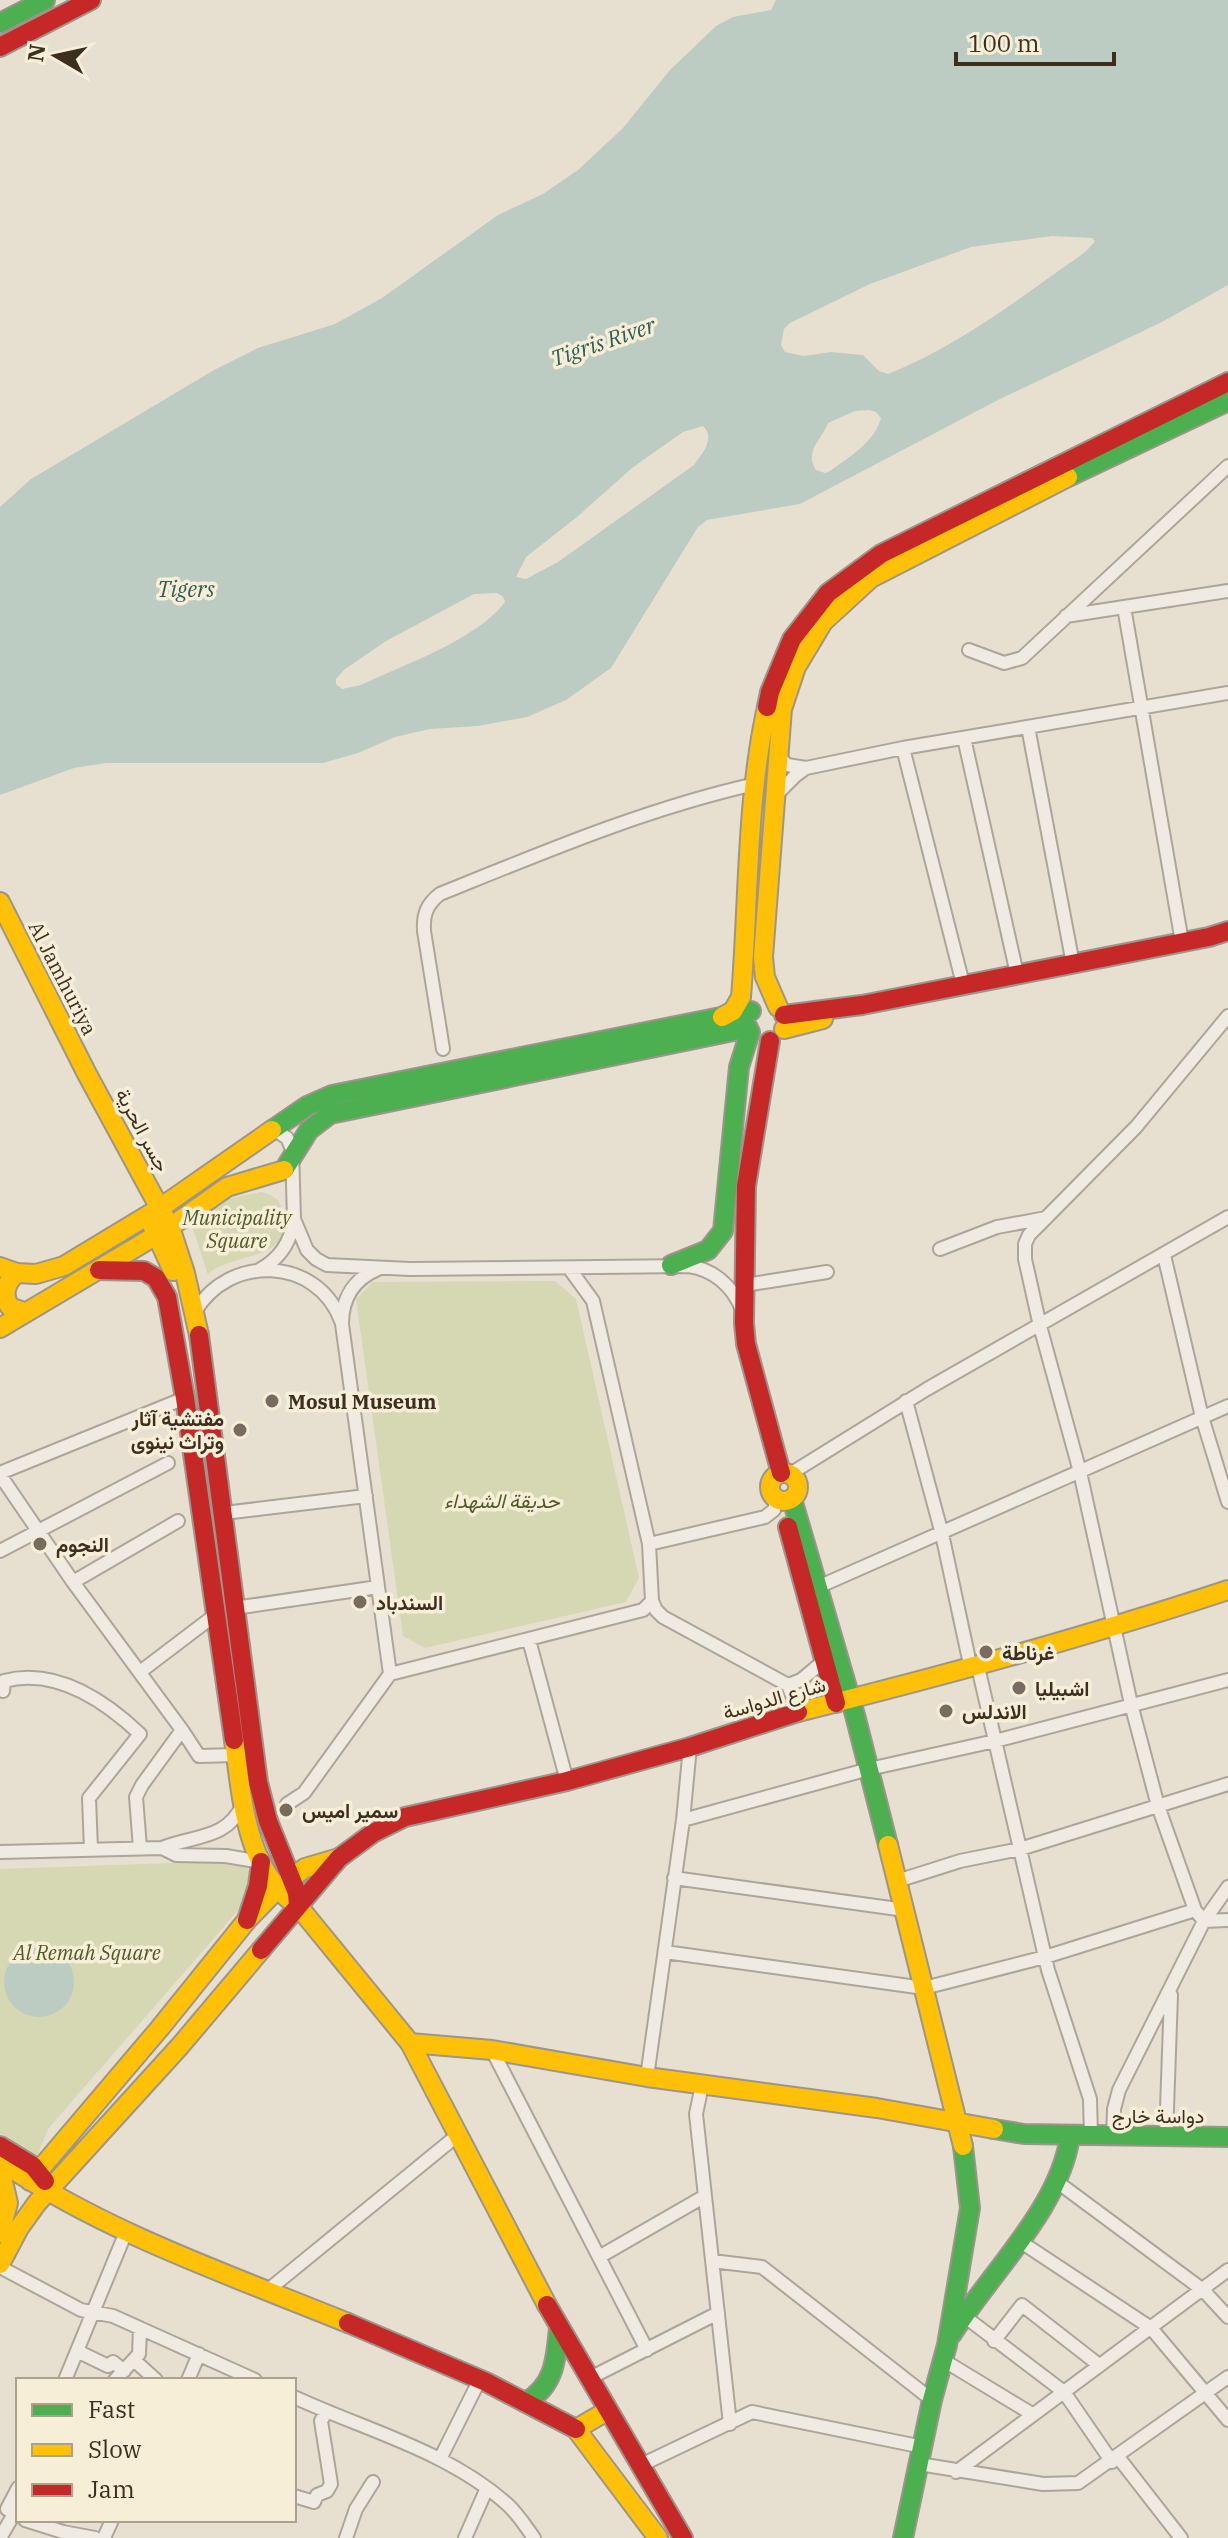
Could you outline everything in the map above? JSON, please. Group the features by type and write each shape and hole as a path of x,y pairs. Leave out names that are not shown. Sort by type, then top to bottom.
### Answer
{"street":[{"path":"0,23 45,0"},
{"path":"0,47 91,0"},
{"path":"24,1312 11,1309 3,1299 8,1270 36,1274 56,1270 154,1212 307,1106 340,1092 722,1017 733,1011 741,997 774,800 777,754 771,724 771,682 793,635 815,605 842,578 881,554 1228,382"},
{"path":"785,1474 746,1344 744,1323 744,1207 748,1166 779,1023 764,970 757,903 755,784 771,724 809,642 839,605 871,578 1087,467 1228,401"},
{"path":"969,650 994,661 1013,662 1029,652 1228,466"},
{"path":"1066,616 1228,591"},
{"path":"1124,607 1182,942"},
{"path":"777,754 787,765 806,768 903,748 1228,693"},
{"path":"1028,727 1073,964"},
{"path":"964,738 1017,974"},
{"path":"903,748 963,984"},
{"path":"774,800 786,784 806,768"},
{"path":"443,1049 424,931 423,919 429,902 440,894 592,833 687,800 755,784"},
{"name":"Al Jamhuriya","path":"0,902 87,1074"},
{"path":"750,1023 756,1038 779,1023 851,1012 862,1005 1228,931"},
{"path":"1209,937 1228,938"},
{"path":"671,1265 688,1261 709,1250 723,1231 739,1067 750,1023 764,1004 779,1023"},
{"path":"1204,1921 1195,1910 1158,1806 1131,1704 1080,1472 1040,1326 1025,1259 1025,1244 1029,1235 1136,1127 1228,1016"},
{"path":"722,1017 750,1023"},
{"path":"0,1328 163,1231 233,1183 278,1173 293,1160 309,1130 338,1111 750,1023"},
{"name":"جسر الحرية","path":"87,1074 163,1231 180,1287 193,1304"},
{"path":"274,1129 284,1134 290,1143 293,1160 294,1219 289,1241 267,1266 216,1286 193,1304 261,1798 284,1882 290,1902 298,1906 369,1989 410,2043 559,2328 683,2538"},
{"path":"844,1701 818,1587 783,1500 771,1493 770,1485 774,1478 1228,1217"},
{"path":"940,1249 997,1227 1046,1218"},
{"path":"294,1219 307,1250 322,1262 334,1266 569,1268 671,1265 701,1268 719,1278 738,1301 744,1323"},
{"path":"1164,1255 1202,1417 1228,1502"},
{"path":"380,1268 354,1285 344,1303 342,1324 390,1674"},
{"path":"569,1268 593,1301 649,1544 652,1601 656,1610 663,1617 788,1685 794,1700 789,1714"},
{"path":"99,1270 137,1269 150,1274 161,1284 167,1297 185,1398 243,1804 251,1839 261,1862 284,1882"},
{"path":"256,1271 284,1271 310,1280 330,1299 342,1324"},
{"path":"745,1285 827,1272"},
{"path":"185,1398 0,1474 73,1582 199,1756 236,1755"},
{"path":"906,1401 995,1741 1045,1957 1090,2099 1083,2137 1070,2151 1056,2181 964,2316 945,2353"},
{"path":"818,1587 1228,1406"},
{"path":"0,1551 168,1463"},
{"path":"224,1513 366,1496"},
{"path":"649,1544 765,1517 783,1500"},
{"path":"783,1500 825,1660 869,1769 963,2142 970,2208 945,2353 903,2538"},
{"path":"73,1582 178,1521"},
{"path":"235,1608 378,1587"},
{"name":"شارع الدواسة","path":"0,2266 28,2215 47,2191 180,2046 339,1858 373,1833 405,1817 567,1781 690,1747 789,1714 975,1668 1113,1628 1228,1590"},
{"path":"287,1804 304,1793 390,1674 643,1610 652,1601"},
{"path":"140,1672 215,1615"},
{"path":"529,1640 567,1781"},
{"path":"788,1685 801,1680 825,1660"},
{"path":"3,1691 4,1681 20,1676 75,1688 108,1705 140,1734 89,1798 91,1849"},
{"path":"683,1820 869,1769 995,1741 1228,1680"},
{"path":"140,1848 136,1797 182,1730"},
{"path":"647,2077 683,1820 690,1747"},
{"path":"897,1881 960,1861 1020,1849 1228,1784"},
{"path":"0,1852 162,1848 222,1830 243,1804"},
{"path":"162,1848 176,1855 226,1856 261,1862"},
{"name":"شارع الدواسة","path":"284,1882 313,1865 339,1858"},
{"path":"247,1920 258,1886 261,1862"},
{"path":"674,1878 905,1910"},
{"path":"34,2176 247,1920 284,1882"},
{"path":"1113,2137 1114,2109 1119,2090 1204,1921 1228,1887"},
{"path":"665,1952 924,1988 1045,1957 1195,1910"},
{"path":"1204,1921 1228,1920"},
{"path":"1166,2137 1171,1987"},
{"name":"دواسة خارج","path":"410,2043 492,2050 647,2077 958,2121 1024,2134 1228,2137"},
{"path":"492,2050 647,2350"},
{"path":"702,2085 696,2114 730,2424"},
{"path":"267,2291 459,2134"},
{"path":"0,2146 47,2191 126,2232 480,2379 576,2429 658,2538"},
{"path":"0,2161 34,2176"},
{"path":"0,2169 6,2219 0,2233"},
{"path":"1056,2181 1203,2290 1228,2317"},
{"path":"599,2257 705,2196"},
{"path":"66,2378 126,2232"},
{"path":"1018,2240 1151,2328 1228,2420"},
{"path":"712,2261 762,2267 932,2400"},
{"path":"0,2266 81,2310 94,2311 140,2328 199,2354 229,2375"},
{"path":"956,2472 1228,2270"},
{"path":"994,2341 1022,2305 1099,2365"},
{"path":"590,2378 718,2313"},
{"path":"964,2316 1064,2392 1181,2538"},
{"path":"77,2351 108,2366 113,2362 119,2376 139,2354 140,2328"},
{"path":"526,2402 541,2394 551,2380 559,2328"},
{"path":"945,2353 1032,2414"},
{"path":"189,2378 199,2354"},
{"path":"135,2361 154,2378"},
{"path":"639,2466 752,2412 921,2456 956,2472 1070,2485 1088,2479 1228,2377"},
{"path":"440,2459 480,2379"},
{"path":"296,2398 440,2459 487,2488 510,2507 534,2538"},
{"path":"576,2429 607,2411"},
{"path":"296,2497 314,2502 317,2495 327,2491 331,2484 321,2421 326,2412"},
{"path":"346,2538 356,2509 373,2482"},
{"path":"465,2538 487,2488"},
{"path":"0,2538 16,2519"},
{"path":"39,2522 94,2538"}],"green space":[{"name":"Municipality Square","path":"261,1192 273,1196 281,1206 285,1224 282,1238 260,1253 217,1268 208,1275 187,1211"},
{"name":"حديقة الشهداء","path":"555,1281 576,1299 639,1578 626,1602 425,1648 403,1636 356,1299 373,1282"},
{"name":"Al Remah Square","path":"244,1862 254,1880 241,1907 48,2129 38,2154 28,2155 0,2133 0,1869"}],"water":[{"name":"Tigers","path":"776,0 1228,0 1228,285 1162,322 996,401 800,504 707,520 698,527 611,668 566,700 527,717 478,726 430,729 395,737 358,753 323,763 106,763 74,768 0,795 0,507 31,479 214,370 258,348 335,324 382,298 498,215 543,194 578,170 623,128 670,70 716,26 733,17 771,10","holes":["1052,236 1092,238 1095,241 1077,258 976,328 888,374 879,371 863,355 831,352 804,356 785,352 781,345 784,329 790,323 870,284 971,247","869,410 881,418 873,435 830,471 816,470 813,452 828,423 855,411","703,426 707,431 708,441 694,465 558,562 526,579 516,577 526,557 632,468 683,432","497,593 505,602 477,628 439,650 361,685 342,689 336,684 336,679 344,670 386,641 474,594"]},
{"path":"39,1947 64,1957 74,1982 64,2007 39,2017 14,2007 4,1982 14,1957"}],"traffic: fast":[{"path":"0,23 45,0"},
{"path":"1068,477 1228,401"},
{"path":"272,1130 307,1106 332,1095 751,1011"},
{"path":"284,1170 309,1130 330,1114 748,1028"},
{"path":"671,1265 708,1250 723,1231 739,1067 750,1032"},
{"path":"792,1499 855,1715 888,1845"},
{"path":"994,2129 1024,2134 1228,2137"},
{"path":"952,2334 1022,2239 1053,2189 1064,2163 1070,2136"},
{"path":"903,2538 947,2345 970,2208 963,2146"},
{"path":"526,2402 543,2388 548,2379 555,2361 559,2328"}],"traffic: slow":[{"path":"778,1007 765,977 763,957 782,709 796,667 823,622 871,578 1068,477"},
{"path":"722,1017 733,1011 741,997 755,779 767,707"},
{"path":"0,902 87,1074 170,1227 185,1273 199,1335"},
{"path":"784,1029 823,1019"},
{"path":"0,1267 17,1273 36,1274 64,1266 160,1208 272,1130"},
{"path":"0,1328 170,1227 227,1187 284,1170"},
{"path":"148,1216 173,1271"},
{"path":"17,1273 10,1280 5,1293 10,1307 24,1312"},
{"path":"784,1473 794,1477 798,1487 794,1497 784,1501 774,1497 770,1487 774,1477 784,1473"},
{"path":"798,1712 1014,1655 1228,1590"},
{"path":"234,1740 249,1831 267,1873 280,1891 298,1906 410,2043 547,2305"},
{"path":"888,1845 963,2146"},
{"path":"30,2181 247,1920 278,1888 305,1868 339,1858"},
{"path":"0,2264 19,2228 37,2203 180,2046 261,1950"},
{"path":"410,2043 492,2050 647,2077 877,2108 994,2129"},
{"path":"0,2161 82,2210 126,2231 348,2323"},
{"path":"0,2169 8,2203 0,2233"},
{"path":"607,2411 576,2429 658,2538"}],"traffic: jam":[{"path":"0,47 91,0"},
{"path":"767,707 792,639 828,593 881,554 1228,382"},
{"path":"784,1015 862,1005 1228,931"},
{"path":"770,1041 746,1186 744,1323 746,1344 781,1473"},
{"path":"99,1270 144,1271 156,1278 167,1297 185,1398 234,1740"},
{"path":"199,1335 258,1782 268,1821 297,1893 298,1906"},
{"path":"788,1527 836,1703"},
{"path":"261,1950 339,1858 373,1833 405,1817 567,1781 690,1747 798,1712"},
{"path":"247,1920 258,1886 261,1862"},
{"path":"0,2146 33,2166 45,2181"},
{"path":"547,2305 683,2538"},
{"path":"348,2323 486,2382 576,2429"}],"place":[{"name":"Mosul Museum","path":"272,1401"},
{"name":"مفتشية آثار وتراث نينوى","path":"240,1430"},
{"name":"النجوم","path":"40,1544"},
{"name":"السندباد","path":"360,1602"},
{"name":"غرناطة","path":"986,1652"},
{"name":"اشبيليا","path":"1019,1688"},
{"name":"الاندلس","path":"946,1711"},
{"name":"سمير اميس","path":"286,1810"}],"water label":[{"name":"Tigris River","path":"603,341"}]}
